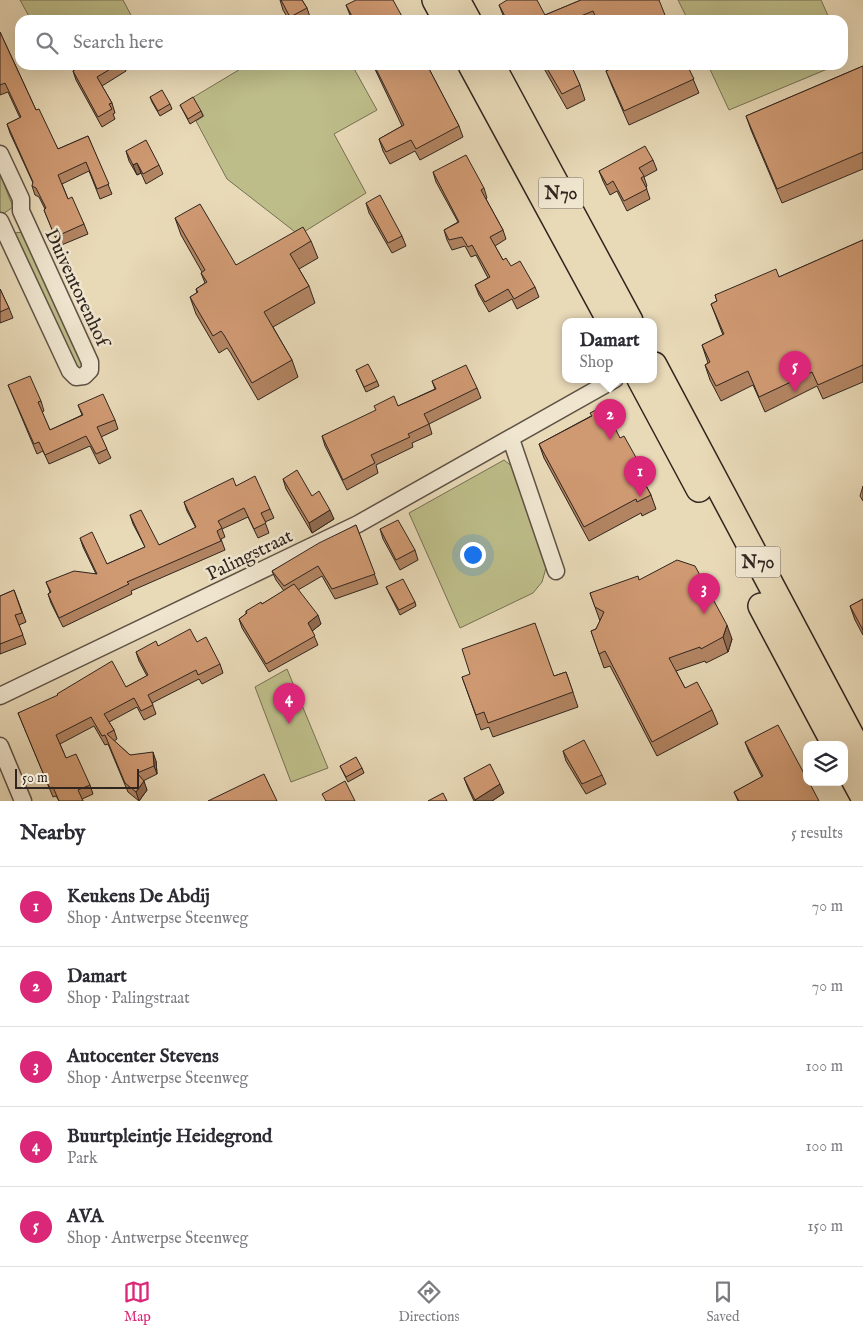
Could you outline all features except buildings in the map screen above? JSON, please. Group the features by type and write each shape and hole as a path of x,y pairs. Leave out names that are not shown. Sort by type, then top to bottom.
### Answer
{"main road":[{"path":"435,0 443,15"},
{"path":"457,0 465,15"},
{"name":"N70","path":"474,70 608,318"},
{"name":"N70","path":"495,70 628,318"},
{"name":"N70","path":"657,371 863,758"},
{"name":"N70","path":"642,383 833,741"},
{"path":"848,768 863,796"}],"street":[{"name":"Duiventorenhof","path":"0,154 21,199 21,212 90,362 90,370 84,376 76,377 70,371 0,221 13,220 21,212"},
{"name":"Palingstraat","path":"0,696 358,524 608,383"},
{"path":"511,439 556,571"},
{"path":"0,746 23,801"}],"green space":[{"path":"20,0 123,0 131,15 28,15"},
{"path":"678,0 821,0 828,15 686,15"},
{"path":"239,70 355,70 377,110 334,134 366,193 299,235 227,179 196,121 204,116 192,98"},
{"path":"710,70 825,70 729,110"},
{"path":"0,174 13,207 3,214 0,213"},
{"path":"25,232 86,367 78,374 12,233"},
{"path":"504,460 514,468 546,568 542,582 533,593 460,628 409,513"},
{"path":"287,669 328,768 291,782 255,687"}],"place":[{"name":"AVA","path":"795,392"},
{"name":"Damart","path":"610,440"},
{"name":"Keukens De Abdij","path":"640,497"},
{"name":"Autocenter Stevens","path":"704,614"},
{"name":"Buurtpleintje Heidegrond","path":"289,724"}]}
